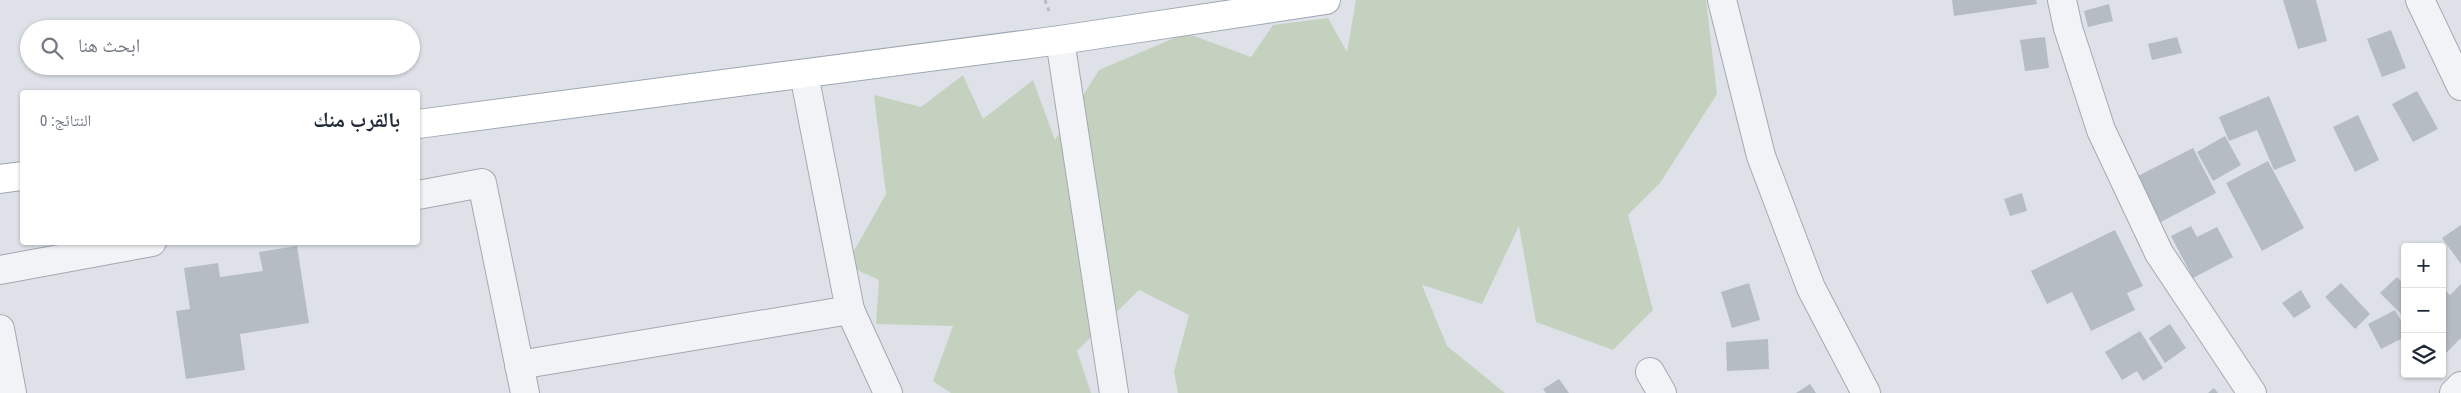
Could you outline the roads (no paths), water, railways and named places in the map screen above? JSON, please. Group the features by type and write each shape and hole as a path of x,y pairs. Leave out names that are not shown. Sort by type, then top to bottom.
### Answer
{"main road":[{"path":"420,124 1060,40 1326,0"},
{"path":"0,179 20,176"}],"street":[{"path":"1722,0 1761,156 1811,288 1866,393"},
{"path":"2062,0 2068,28 2101,130 2159,253 2252,393"},
{"path":"2420,0 2461,86"},
{"path":"1060,40 1114,393"},
{"path":"804,74 850,310 888,393"},
{"path":"420,195 482,183 525,393"},
{"path":"0,270 136,245"},
{"path":"519,365 850,310"},
{"path":"0,329 12,393"},
{"path":"2454,393 2461,386"}]}
